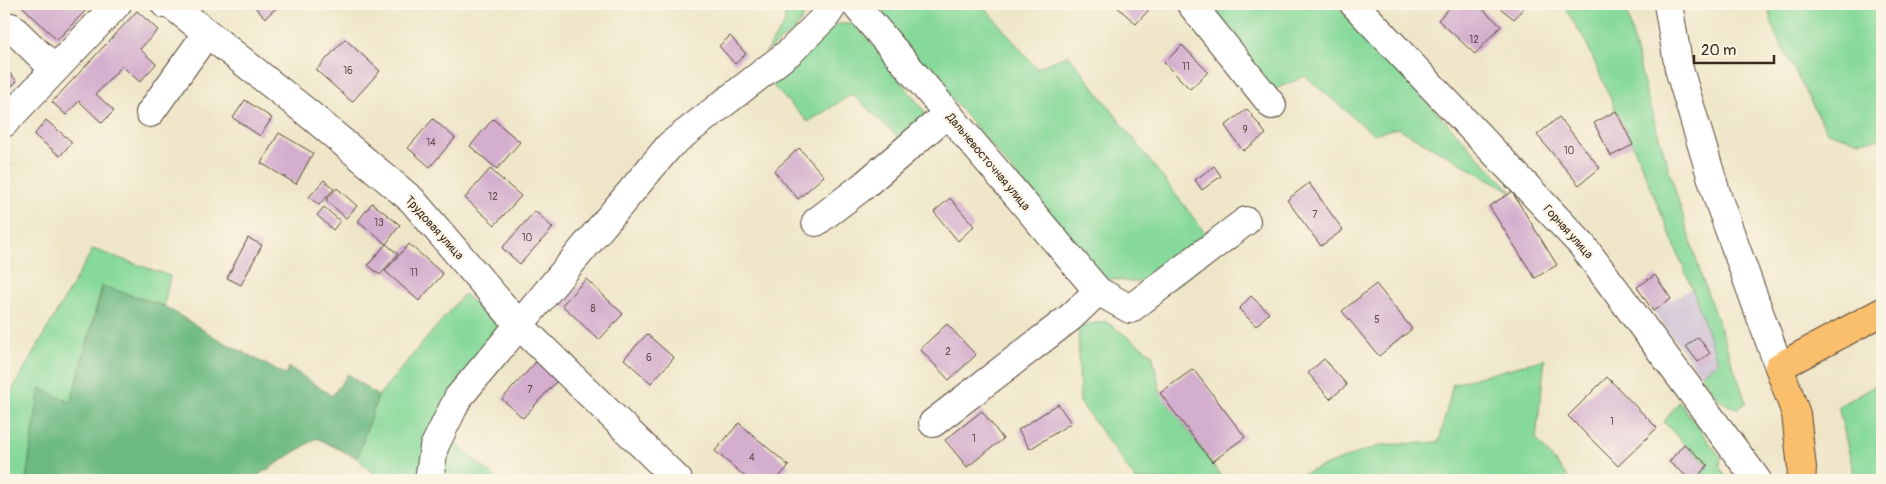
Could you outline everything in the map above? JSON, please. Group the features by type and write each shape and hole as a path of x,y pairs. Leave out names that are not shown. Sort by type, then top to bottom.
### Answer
{"main road":[{"path":"1800,480 1802,468 1796,414 1779,367 1882,312"}],"street":[{"path":"4,123 117,4"},
{"path":"429,480 434,447 458,398 670,144 792,50 826,16 834,4"},
{"name":"Дальневосточная улица","path":"855,4 1098,291 1130,310 1246,221"},
{"path":"1191,4 1272,104"},
{"name":"Горная улица","path":"1354,4 1582,245 1757,480"},
{"path":"1668,4 1679,69 1718,199 1779,367"},
{"name":"Трудовая улица","path":"171,5 309,114 412,200 519,325 678,480"},
{"path":"11,27 54,70"},
{"path":"150,113 207,33"},
{"path":"816,222 862,188 947,114"},
{"path":"933,423 1071,317 1098,291"}],"shaded area":[{"path":"1692,288 1718,362 1701,375 1653,311"}],"green space":[{"path":"784,4 812,4 795,30 765,53 785,23"},
{"path":"878,4 982,4 1036,68 1069,55 1219,251 1175,287 1103,278 877,10"},
{"path":"1177,4 1335,4 1512,192 1398,128 1373,134 1305,76 1254,99"},
{"path":"1562,4 1625,4 1647,97 1700,272 1746,402 1739,408 1732,407 1721,401 1701,375 1718,362 1692,288 1633,145 1585,40"},
{"path":"1767,4 1882,4 1882,139 1857,141 1827,132 1775,34"},
{"path":"837,24 856,24 939,130 913,151 852,94 808,122 771,84"},
{"path":"93,249 170,276 164,306 102,286 71,403 40,388 26,480 4,480 4,404"},
{"path":"103,286 164,306 218,339 286,375 289,367 332,396 348,374 378,396 357,458 317,438 251,480 26,480 40,388 71,403"},
{"path":"464,294 497,323 499,339 418,480 379,480 357,458 378,396"},
{"path":"1105,321 1152,354 1161,393 1224,480 1136,480 1080,402 1078,327"},
{"path":"1545,359 1536,439 1570,480 1286,480 1381,445 1439,442 1453,384"},
{"path":"1882,382 1882,474 1879,480 1853,480 1855,478 1838,406"},
{"path":"1679,402 1721,458 1720,467 1727,480 1695,480 1708,465 1684,444 1664,422"},
{"path":"447,436 498,480 440,480"}],"building":[{"path":"22,4 92,4 57,40"},
{"path":"252,4 281,4 265,18"},
{"path":"1114,4 1154,4 1136,24"},
{"path":"1453,4 1477,4 1501,26 1475,54 1438,20"},
{"path":"1495,4 1527,4 1514,19"},
{"path":"137,11 158,30 140,49 156,64 140,82 122,66 96,94 114,111 102,123 79,101 66,115 52,102"},
{"path":"730,36 746,54 735,64 719,46"},
{"path":"345,39 380,71 352,102 316,70"},
{"path":"1182,45 1208,72 1190,89 1164,63"},
{"path":"4,67 17,81 4,94"},
{"path":"245,100 272,118 260,136 233,118"},
{"path":"1247,109 1266,134 1243,151 1225,126"},
{"path":"1616,111 1633,145 1611,156 1594,123"},
{"path":"1559,117 1600,168 1579,185 1537,135"},
{"path":"433,119 455,138 430,167 408,148"},
{"path":"493,119 520,142 497,169 470,146"},
{"path":"46,120 72,142 60,156 34,135"},
{"path":"279,133 313,153 296,184 261,163"},
{"path":"799,148 824,176 798,199 774,171"},
{"path":"4,158 11,164 4,172"},
{"path":"1214,166 1221,176 1202,190 1195,180"},
{"path":"490,169 521,196 495,225 465,198"},
{"path":"324,180 334,189 319,205 309,197"},
{"path":"1309,183 1343,230 1321,246 1287,200"},
{"path":"337,188 357,206 346,218 326,200"},
{"path":"1512,192 1557,265 1535,278 1489,206"},
{"path":"950,198 974,226 958,241 934,212"},
{"path":"372,203 400,225 386,244 358,221"},
{"path":"324,207 340,221 333,230 317,215"},
{"path":"535,211 553,228 520,264 502,248"},
{"path":"248,238 262,245 241,285 227,278"},
{"path":"386,244 398,254 380,275 368,265"},
{"path":"409,244 443,274 419,301 385,271"},
{"path":"1655,275 1671,299 1653,311 1637,287"},
{"path":"586,279 623,314 599,340 562,305"},
{"path":"1376,284 1412,329 1379,356 1342,311"},
{"path":"1251,296 1269,313 1256,326 1239,309"},
{"path":"947,324 976,355 949,380 920,349"},
{"path":"647,334 674,358 651,383 624,359"},
{"path":"1698,337 1710,353 1698,362 1686,346"},
{"path":"1324,359 1347,385 1330,399 1308,373"},
{"path":"536,362 557,381 523,418 502,399"},
{"path":"1193,369 1245,437 1212,462 1160,393"},
{"path":"1607,377 1657,428 1618,466 1568,416"},
{"path":"1058,404 1071,423 1030,449 1018,430"},
{"path":"982,411 1003,439 967,467 945,440"},
{"path":"739,423 789,466 776,480 749,480 715,451"},
{"path":"1684,444 1708,465 1695,480 1691,480 1669,462"}]}
